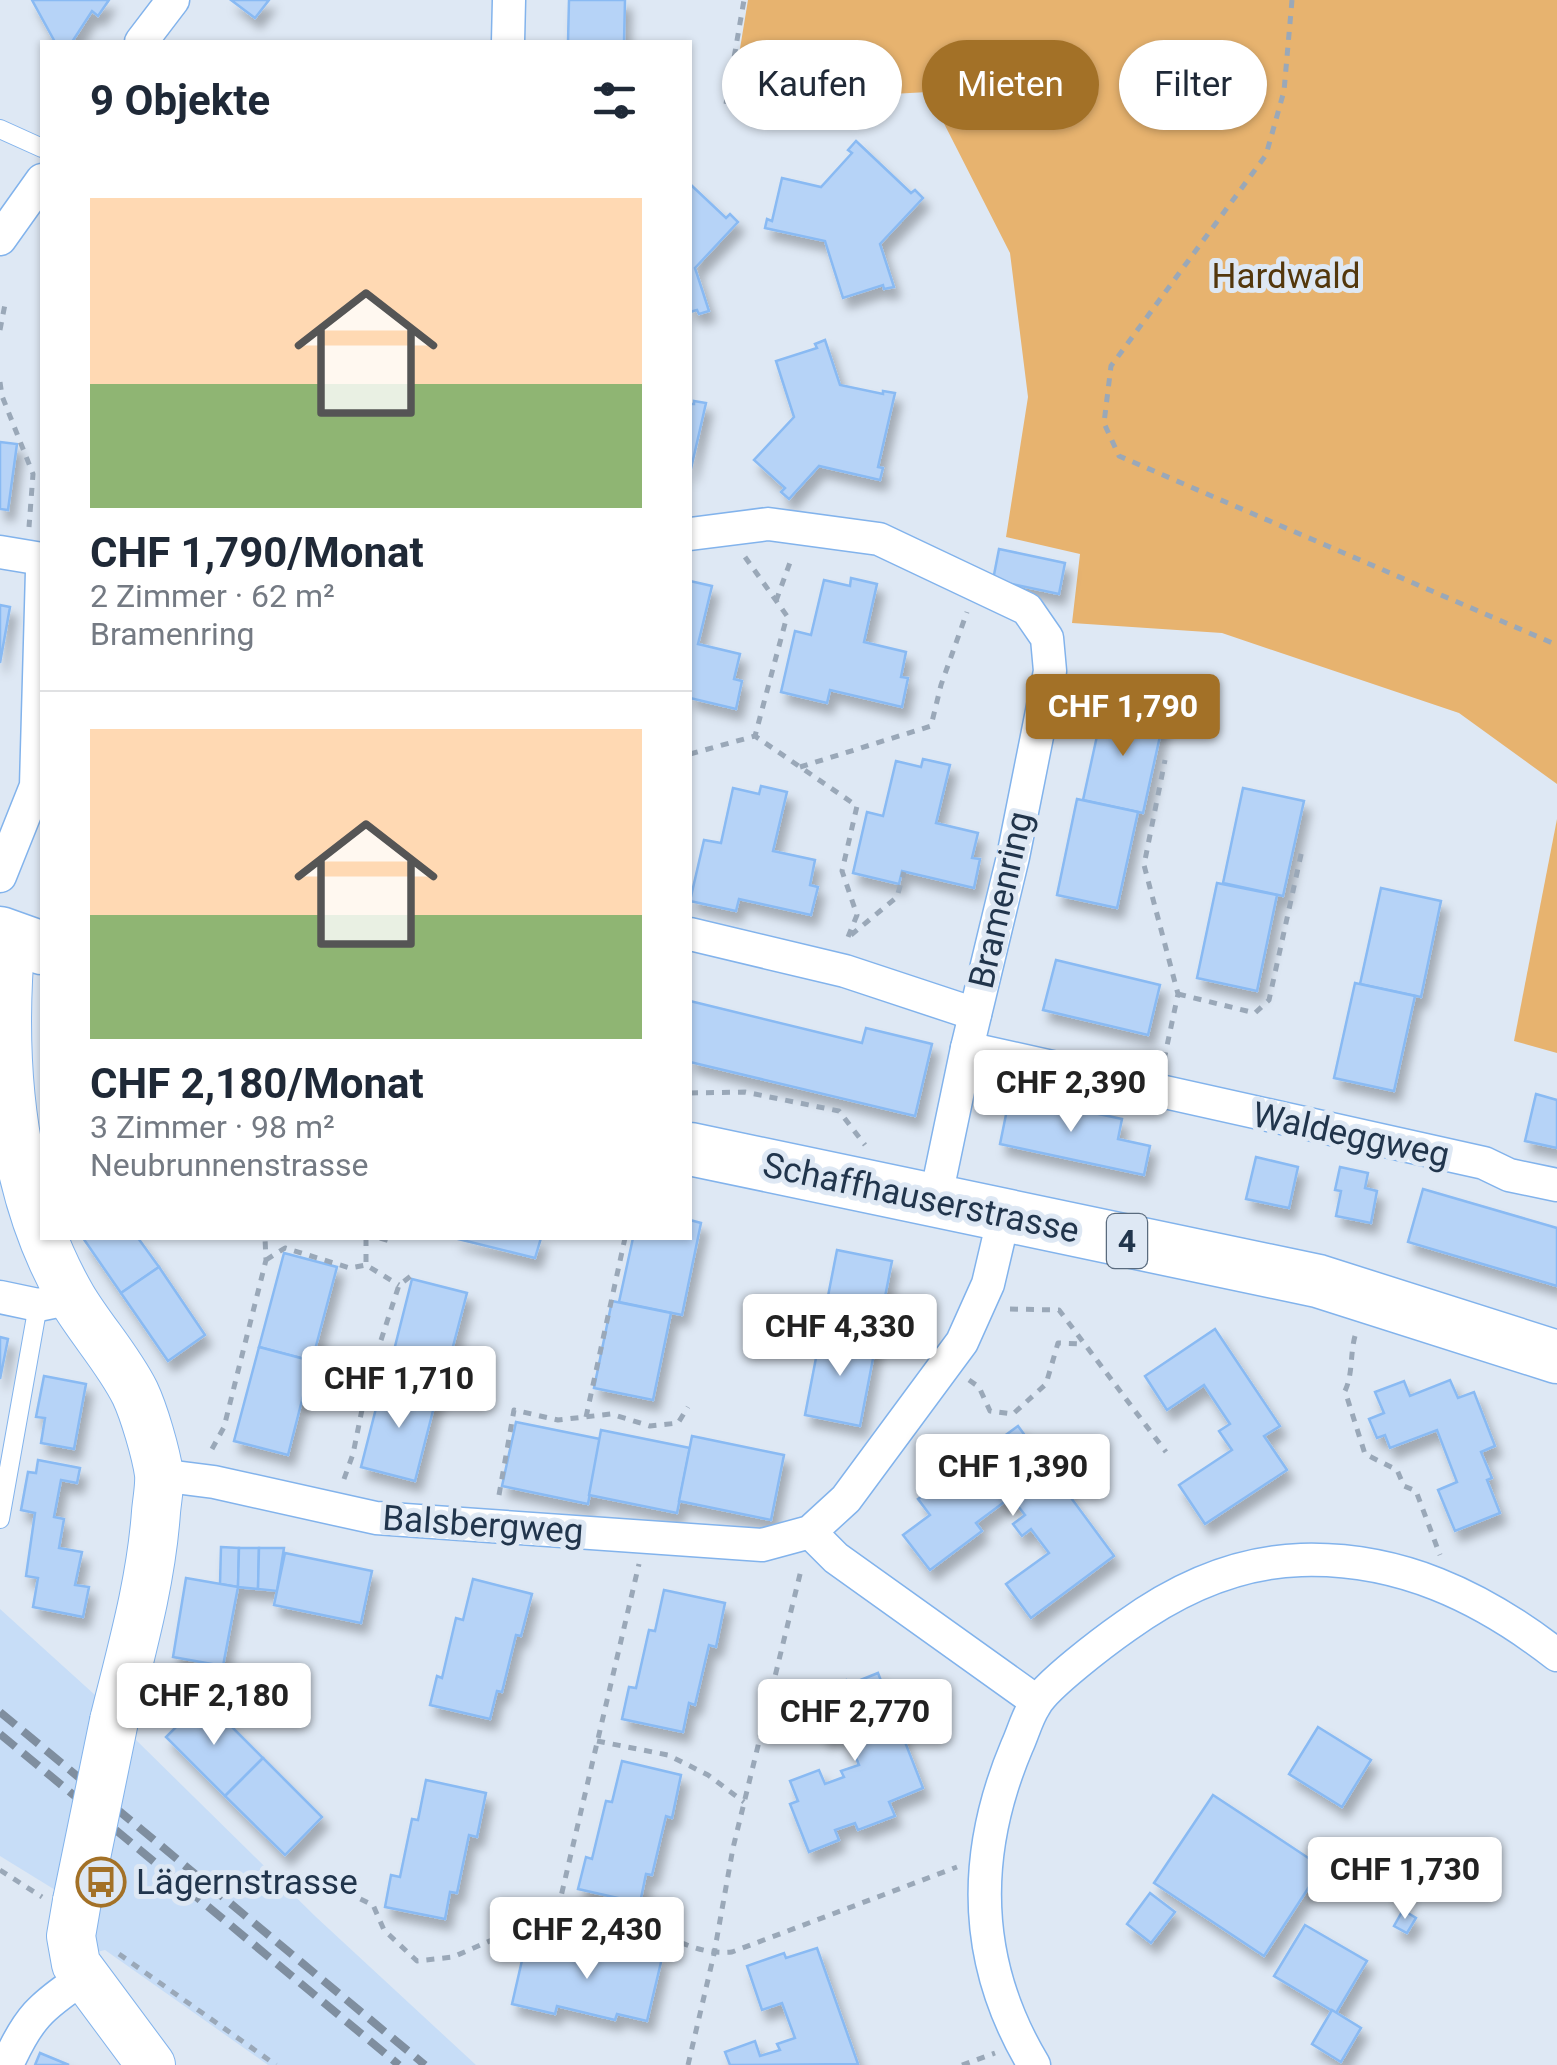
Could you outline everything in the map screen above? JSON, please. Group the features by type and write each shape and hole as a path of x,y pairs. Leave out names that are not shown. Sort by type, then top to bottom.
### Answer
{"main road":[{"name":"Schaffhauserstrasse","path":"692,1149 1318,1281 1557,1358"}],"street":[{"path":"143,40 173,0"},
{"path":"508,40 509,0"},
{"path":"0,240 40,183"},
{"name":"Bramenring","path":"692,534 768,524 879,540 1027,609 1048,638 1050,671 1013,857 935,1201"},
{"path":"0,876 40,787 28,560"},
{"name":"Bramenring","path":"692,934 845,971 975,1014"},
{"path":"18,939 6,964 2,1052 17,1186 40,1236"},
{"name":"Waldeggweg","path":"967,1048 1484,1164 1509,1175 1557,1185"},
{"name":"Balsbergweg","path":"159,1475 214,1482 376,1518 762,1544 810,1532 846,1499 962,1342 988,1284 1004,1216"},
{"path":"41,1240 55,1302 136,1394 159,1475 153,1553 75,1910 72,1950 83,1978 152,2065"},
{"path":"0,1297 55,1302"},
{"path":"810,1532 836,1558 1036,1701"},
{"path":"1020,2057 996,1982 984,1896 988,1839 998,1796 1036,1701 1103,1642 1182,1590 1234,1571 1298,1560 1376,1565 1442,1584 1486,1604 1557,1655"},
{"path":"6,2065 26,2024 48,2002 83,1978"}],"lane":[{"path":"0,128 40,147"},
{"path":"0,1519 55,1302"}],"path":[{"path":"737,40 744,0"},
{"path":"1292,0 1284,91 1266,155 1111,366 1104,423 1119,456 1557,645"},
{"path":"0,330 6,299"},
{"path":"0,382 33,474 28,560"},
{"path":"776,601 802,528"},
{"path":"726,530 787,616 755,736"},
{"path":"800,767 931,726 940,686 977,583"},
{"path":"755,736 858,806 842,870 858,915 848,937"},
{"path":"692,753 755,736"},
{"path":"1157,1092 1178,994 1144,865 1165,760"},
{"path":"1178,994 1254,1012 1269,1000 1302,850"},
{"path":"831,940 848,937 897,897 904,872"},
{"path":"692,1093 745,1092 839,1112 869,1150"},
{"path":"210,1454 224,1428 266,1260 265,1240"},
{"path":"366,1240 366,1265"},
{"path":"586,1417 625,1240"},
{"path":"266,1260 285,1248 350,1268 366,1265 399,1285"},
{"path":"342,1482 353,1454 368,1380 399,1285 411,1276 411,1269"},
{"path":"977,1308 1059,1310 1166,1452"},
{"path":"1359,1318 1345,1391 1352,1410 1350,1417 1365,1454 1397,1470 1404,1486 1416,1490 1441,1562"},
{"path":"958,1373 979,1386 990,1412 1013,1414 1046,1384 1058,1343 1084,1344"},
{"path":"496,1509 514,1410 558,1420 611,1414 650,1426 678,1423 688,1407"},
{"path":"559,1905 646,1537"},
{"path":"688,2065 745,1803 802,1568"},
{"path":"597,1742 668,1756 708,1775 745,1803"},
{"path":"507,1936 559,1905 629,1921 714,1954 732,1952 954,1868 970,1866"},
{"path":"346,1892 373,1905 384,1930 417,1961 453,1956 492,1940 494,1935 562,1945 570,1907"},
{"path":"75,1910 276,2065"},
{"path":"623,1948 629,1921"},
{"path":"564,1934 660,1954 686,1946"},
{"path":"962,2065 1020,2057"}],"shaded area":[{"path":"0,1609 95,1695 316,1917 476,2065 268,2065 105,1950 97,1952 91,1912 0,1856"}],"green space":[{"name":"Hardwald","path":"748,0 1557,0 1557,784 1459,713 1222,633 1072,623 1080,554 1006,537 1028,397 1010,253 947,130 1099,130 1099,40 922,40 922,92 902,93 902,40 741,40"},
{"path":"1557,819 1557,1053 1514,1041"}],"building":[{"path":"32,0 109,0 98,16 92,11 73,40 54,40"},
{"path":"231,0 269,0 255,18"},
{"path":"569,0 625,0 624,40 568,40"},
{"path":"856,141 911,193 915,190 923,198 880,244 894,287 884,289 883,285 843,298 825,241 765,228 767,219 772,221 782,178 821,187 852,153 848,150"},
{"path":"692,186 726,218 730,214 738,222 695,268 709,311 699,314 697,310 692,311"},
{"path":"825,340 840,385 895,393 878,467 883,468 880,480 819,466 789,499 781,492 785,488 754,460 794,417 776,361 817,348 815,344"},
{"path":"706,403 692,464 692,404"},
{"path":"0,442 17,444 8,510 0,509"},
{"path":"999,549 1065,563 1059,594 993,580"},
{"path":"851,578 877,584 864,642 906,652 901,677 908,678 902,707 830,690 827,703 781,692 795,631 811,635 824,580 850,586"},
{"path":"692,581 712,586 698,644 740,654 734,679 742,681 736,709 692,698"},
{"path":"0,605 10,607 0,663"},
{"path":"1104,704 1164,718 1143,813 1083,800"},
{"path":"923,759 950,765 936,823 978,833 972,858 980,859 974,888 902,871 899,884 853,873 867,812 883,816 896,761 921,767"},
{"path":"761,786 787,792 773,851 815,860 810,885 818,887 811,915 739,899 736,911 692,901 704,840 721,843 733,788 759,794"},
{"path":"1243,788 1304,801 1283,896 1223,883"},
{"path":"1077,799 1138,812 1117,908 1057,895"},
{"path":"1217,883 1277,895 1257,991 1197,978"},
{"path":"1381,888 1441,901 1421,997 1360,984"},
{"path":"1056,960 1160,985 1148,1035 1043,1010"},
{"path":"1355,983 1415,996 1394,1091 1334,1078"},
{"path":"692,1001 862,1043 866,1028 932,1044 915,1116 692,1062"},
{"path":"1536,1094 1557,1100 1557,1148 1525,1141"},
{"path":"1010,1095 1122,1119 1118,1139 1150,1146 1144,1175 1000,1144"},
{"path":"1256,1157 1298,1167 1289,1208 1246,1199"},
{"path":"1340,1167 1368,1173 1365,1188 1377,1191 1371,1223 1336,1216 1341,1191 1335,1190"},
{"path":"1423,1189 1557,1228 1557,1286 1408,1242"},
{"path":"692,1221 701,1223 682,1315 619,1302 633,1240 692,1240"},
{"path":"84,1240 139,1240 159,1267 121,1293"},
{"path":"462,1240 540,1240 535,1258"},
{"path":"837,1250 892,1261 876,1343 821,1332"},
{"path":"284,1253 337,1267 312,1361 259,1347"},
{"path":"159,1267 205,1335 168,1361 121,1293"},
{"path":"412,1279 467,1293 440,1396 386,1382"},
{"path":"612,1301 671,1313 653,1400 594,1388"},
{"path":"1215,1329 1280,1426 1264,1436 1287,1470 1205,1524 1179,1485 1232,1450 1219,1431 1230,1424 1204,1385 1167,1410 1145,1376"},
{"path":"821,1332 876,1343 860,1426 805,1415"},
{"path":"0,1337 8,1339 0,1379"},
{"path":"259,1347 312,1361 288,1455 234,1441"},
{"path":"44,1376 86,1384 74,1449 41,1443 45,1418 36,1417"},
{"path":"1450,1380 1458,1398 1474,1392 1495,1446 1481,1452 1500,1513 1455,1531 1438,1490 1457,1482 1437,1430 1390,1448 1385,1435 1377,1438 1369,1419 1384,1413 1375,1392 1404,1381 1410,1396"},
{"path":"383,1381 437,1395 415,1481 361,1467"},
{"path":"516,1422 600,1439 588,1504 502,1486"},
{"path":"1018,1426 1114,1556 1031,1618 1006,1584 1049,1553 1031,1529 1022,1536 1013,1524 1025,1515 1011,1497 976,1523 982,1531 930,1570 903,1535 930,1515 918,1499"},
{"path":"601,1430 690,1448 677,1513 589,1495"},
{"path":"692,1436 784,1455 771,1520 679,1501"},
{"path":"38,1460 80,1468 77,1483 61,1480 54,1517 64,1519 59,1548 82,1552 75,1585 89,1587 83,1617 33,1607 38,1578 26,1576 35,1513 21,1510 28,1472 36,1473"},
{"path":"221,1547 239,1548 238,1587 220,1584"},
{"path":"239,1548 259,1548 258,1589 238,1587"},
{"path":"259,1548 284,1548 277,1591 258,1589"},
{"path":"285,1553 372,1571 361,1623 274,1605"},
{"path":"186,1578 238,1587 223,1666 173,1657"},
{"path":"473,1579 532,1594 490,1719 430,1705 437,1676 442,1678 456,1618 463,1620"},
{"path":"664,1590 725,1603 716,1647 709,1645 695,1705 689,1703 683,1732 622,1719 629,1687 636,1688 649,1630 655,1631"},
{"path":"878,1673 923,1788 889,1802 895,1816 858,1830 855,1823 835,1830 839,1840 809,1852 790,1804 798,1801 790,1781 819,1770 825,1784 844,1777 841,1771 859,1765 845,1730 825,1738 808,1694"},
{"path":"204,1699 263,1758 225,1796 166,1737"},
{"path":"1318,1727 1371,1760 1342,1807 1289,1774"},
{"path":"263,1758 322,1817 285,1855 225,1796"},
{"path":"622,1761 681,1775 672,1818 666,1816 652,1875 646,1874 640,1903 578,1889 586,1857 592,1859 606,1801 612,1802"},
{"path":"426,1780 486,1793 477,1837 469,1835 457,1893 450,1892 445,1919 385,1907 391,1875 400,1877 412,1819 418,1820"},
{"path":"1213,1795 1322,1867 1264,1956 1154,1883"},
{"path":"1150,1893 1175,1912 1151,1943 1127,1924"},
{"path":"1403,1910 1416,1918 1407,1933 1394,1926"},
{"path":"1305,1925 1367,1961 1336,2013 1274,1976"},
{"path":"526,1943 567,1953 569,1945 626,1958 628,1950 662,1958 647,2021 617,2014 615,2020 557,2006 555,2014 512,2004"},
{"path":"817,1948 858,2064 730,2065 725,2052 755,2041 760,2056 780,2050 777,2044 795,2038 782,2003 762,2010 747,1966 784,1953 786,1958"},
{"path":"1332,2010 1361,2028 1341,2062 1312,2044"},
{"path":"40,2053 69,2065 35,2065"}],"railway":[{"path":"0,1712 425,2065"},
{"path":"0,1734 399,2065"}],"place":[{"name":"Lägernstrasse","path":"101,1882"}]}
